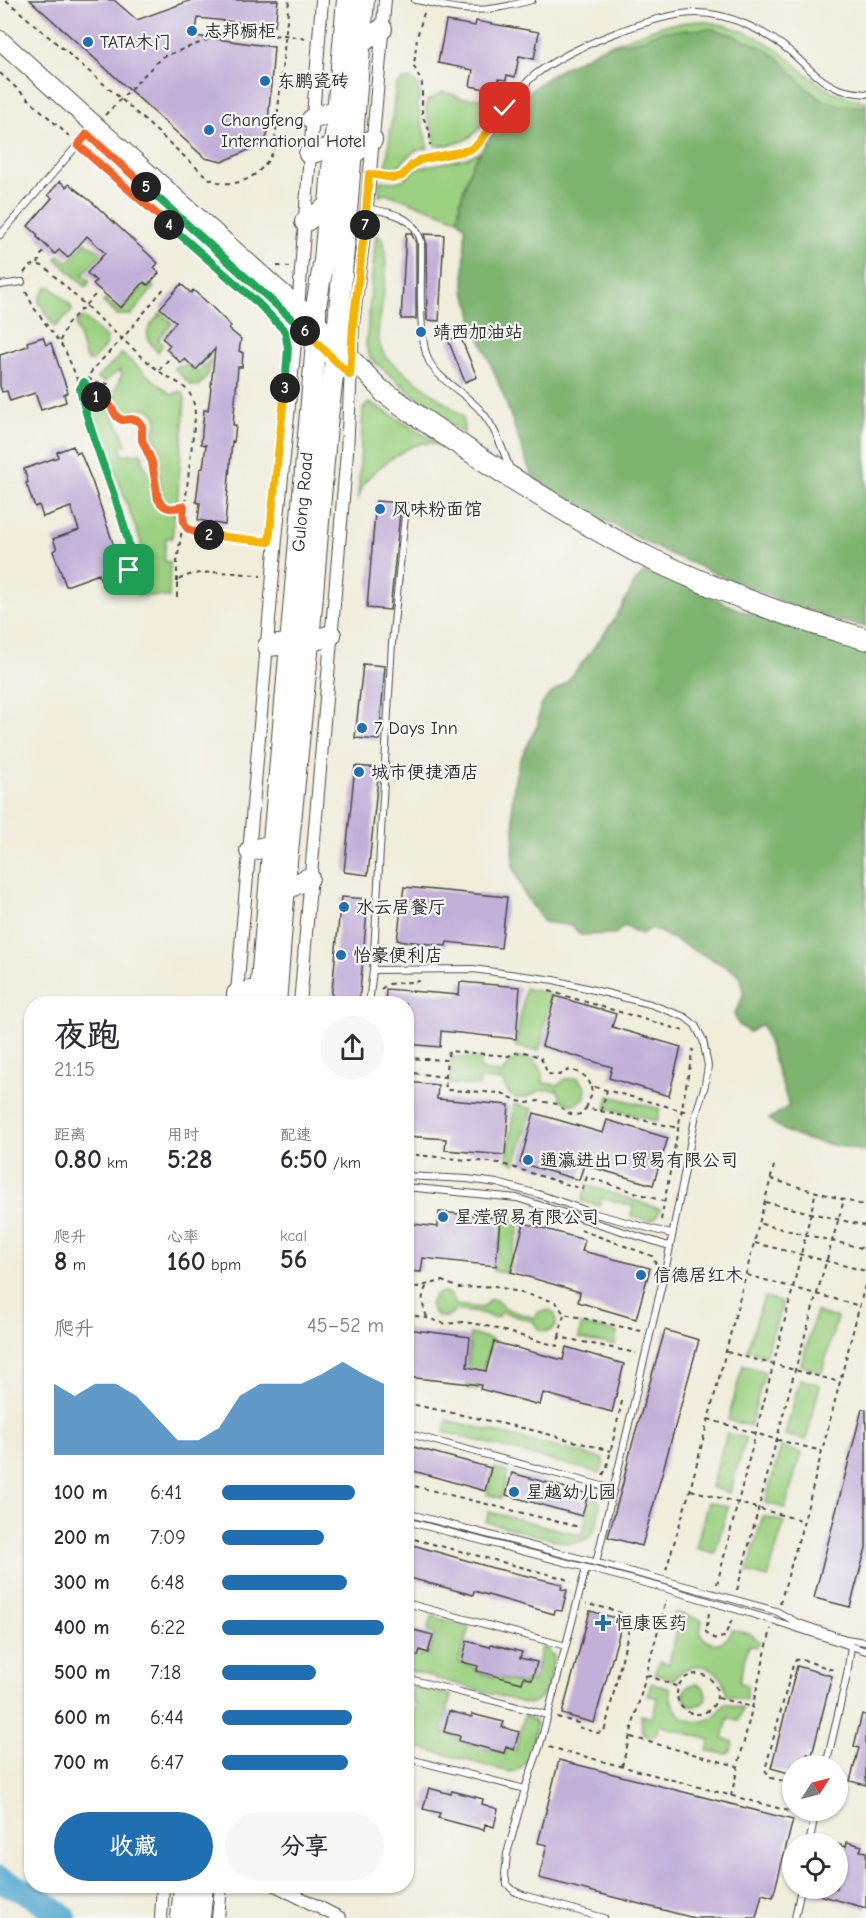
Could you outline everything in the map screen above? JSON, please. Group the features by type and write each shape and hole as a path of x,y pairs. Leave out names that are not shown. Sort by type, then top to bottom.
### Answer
{"highway":[{"path":"384,392 447,438 514,480 650,558 770,609 810,624 866,639"}],"main road":[{"name":"Gulong Road","path":"260,996 272,845 327,425 344,359 342,151 336,110 347,0"},
{"name":"Gulong Road","path":"277,996 285,890 316,343 303,316 324,260 327,207 342,151 361,43 364,0"},
{"path":"361,43 382,29"},
{"path":"0,40 303,316 373,390 384,392"},
{"path":"0,55 83,139 303,316"},
{"path":"312,119 336,110"},
{"path":"309,154 342,151 372,140"},
{"path":"305,222 327,207"},
{"path":"316,343 344,359"},
{"path":"268,645 299,643 331,635"},
{"path":"250,851 272,845"},
{"path":"285,890 309,878"},
{"path":"181,1918 183,1893"},
{"path":"200,1918 202,1893"}],"street":[{"path":"237,996 276,539 303,316 309,154 322,0"},
{"path":"301,996 347,452 344,359 353,325 385,0"},
{"path":"161,1918 163,1893"},
{"path":"218,1918 220,1893"},
{"path":"291,1893 340,1918"}],"lane":[{"path":"415,0 460,9 495,8 532,0"},
{"path":"369,174 394,178 402,176 420,160 469,150 478,144 524,84 547,66 598,40 678,15 698,13 736,20 771,38 839,89 866,94"},
{"path":"0,235 83,139"},
{"path":"366,208 399,216 411,222 418,230 421,242 423,343 428,360 436,371 483,413 494,432 514,480"},
{"path":"0,285 22,282"},
{"path":"370,996 392,643 406,506"},
{"path":"373,970 473,969 524,974 606,992 650,1004 685,1017 695,1025 707,1052 708,1066 678,1205 596,1563"},
{"path":"414,1176 497,1183 606,1217 671,1234"},
{"path":"414,1188 517,1198 669,1246"},
{"path":"414,1435 613,1489"},
{"path":"414,1515 776,1611 796,1622 846,1639 866,1642"},
{"path":"414,1523 740,1611 866,1651"},
{"path":"586,1568 540,1745 507,1854 505,1875 507,1884 514,1891 523,1895 604,1918"},
{"path":"414,1606 566,1646"},
{"path":"829,1755 847,1675 851,1646"},
{"path":"414,1680 548,1715"},
{"path":"414,1760 525,1789"},
{"path":"795,1918 799,1899"}],"path":[{"path":"6,0 120,98 207,178 230,184 243,182 265,166 274,150 289,0"},
{"path":"428,1 417,37 414,66 423,92 422,115 430,132 430,158"},
{"path":"102,119 162,57 229,32 269,36 284,35 296,38"},
{"path":"0,73 83,139 164,220"},
{"path":"38,264 40,256 45,251"},
{"path":"270,263 292,268 296,264"},
{"path":"126,590 131,561 127,536 85,415 72,362 60,341 34,308 22,282 24,272 29,266 38,264 45,267 122,339 158,370 185,388 195,406 177,562 177,597"},
{"path":"80,389 87,377 166,286"},
{"path":"60,341 67,324 96,294"},
{"path":"158,370 169,359"},
{"path":"87,377 92,382 108,384 113,395 110,405"},
{"path":"84,382 102,403 110,405 117,417 122,420 138,421 142,426 142,440 149,453 158,499 162,505 171,509 184,506"},
{"path":"183,522 187,529 193,532 269,542"},
{"path":"177,582 186,574 203,572 268,577"},
{"path":"379,994 382,987 388,984 421,981"},
{"path":"545,990 629,1013 684,1031 688,1035"},
{"path":"658,1223 662,1218 665,1202 693,1048 692,1041"},
{"path":"449,1051 508,1056 525,1052 541,1058 548,1074 559,1075 569,1070 584,1074 591,1086 592,1094 586,1108 581,1114 575,1115 568,1113 557,1104 518,1101 502,1093 446,1090 447,1060 449,1051"},
{"path":"414,1058 447,1060"},
{"path":"414,1073 445,1077"},
{"path":"591,1086 696,1114"},
{"path":"600,1111 607,1090"},
{"path":"586,1108 692,1133"},
{"path":"414,1155 499,1163 582,1189 587,1177 678,1205"},
{"path":"665,1572 690,1490 775,1162"},
{"path":"770,1179 866,1206"},
{"path":"716,1587 757,1433 816,1191"},
{"path":"736,1593 757,1507 778,1440 795,1370 844,1200"},
{"path":"765,1202 866,1226"},
{"path":"760,1223 866,1249"},
{"path":"576,1228 652,1256 657,1270"},
{"path":"755,1243 866,1271"},
{"path":"747,1275 860,1306"},
{"path":"414,1287 442,1281 459,1288 495,1286 556,1302 564,1314 650,1332"},
{"path":"780,1604 804,1521 866,1281"},
{"path":"428,1284 422,1294 428,1318"},
{"path":"414,1315 446,1324 463,1322 483,1324 557,1346 564,1314"},
{"path":"559,1337 644,1356"},
{"path":"727,1352 840,1382"},
{"path":"596,1476 605,1473 624,1396"},
{"path":"414,1405 532,1430 610,1451"},
{"path":"708,1419 822,1451"},
{"path":"414,1487 579,1527"},
{"path":"690,1490 804,1521"},
{"path":"414,1539 563,1578 572,1583 573,1587"},
{"path":"622,1766 667,1598"},
{"path":"548,1715 578,1723 578,1727 598,1733 604,1731 606,1725 631,1621 629,1616 623,1613 578,1602"},
{"path":"710,1611 706,1632 715,1639 724,1637 733,1617"},
{"path":"731,1796 771,1629"},
{"path":"782,1781 771,1778 765,1770 796,1660 801,1659 847,1675"},
{"path":"700,1674 712,1680 716,1686 717,1698 710,1710 698,1714 691,1713 681,1706 678,1700 678,1687 687,1676 700,1674"},
{"path":"647,1675 678,1687"},
{"path":"717,1698 752,1707"},
{"path":"631,1737 737,1766"},
{"path":"540,1745 782,1810"}],"green space":[{"path":"697,21 731,27 764,41 820,85 840,95 866,101 866,106 841,107 821,100 801,83 778,57 731,34 711,29 663,31 638,41 604,47 665,25"},
{"path":"711,29 746,41 772,54 783,62 812,93 827,102 845,106 866,106 866,627 813,615 663,551 563,499 538,482 530,472 503,394 472,319 472,310 464,291 465,227 458,219 460,202 472,165 487,141 519,102 556,72 604,47 638,41 663,31"},
{"path":"411,79 417,85 420,95 417,103 428,148 415,151 395,168 386,169 396,85 403,80"},
{"path":"443,92 460,98 497,99 473,135 457,143 435,146 434,133 426,113 426,106 427,101"},
{"path":"480,152 465,184 458,219 394,196 385,194 379,196 380,181 403,180 416,169 467,158"},
{"path":"376,234 381,237 386,259 378,334 382,350 387,359 463,417 464,433 436,414 370,358 366,345"},
{"path":"86,242 102,253 83,274 90,281 86,287 56,259 59,255 68,262"},
{"path":"151,284 154,287 131,315 117,315 103,302 106,300 120,311 144,286 147,288"},
{"path":"47,287 51,287 71,306 72,311 55,327 39,302"},
{"path":"161,313 172,323 158,339 163,344 158,352 149,341 148,332 149,327"},
{"path":"81,318 86,319 107,339 106,345 92,361 88,361 85,356 76,325"},
{"path":"122,354 172,395 182,392 185,398 177,505 164,502 162,496 157,458 161,453 160,446 153,436 156,418 149,409 145,408 121,415 118,411 115,401 117,385 122,375 120,370 104,382 97,378"},
{"path":"211,359 204,381 197,386 191,385 174,368 177,365 182,367 186,364 197,373"},
{"path":"88,392 99,407 104,405 118,424 126,445 121,446 122,455 141,453 143,463 151,476 158,506 167,512 175,512 172,538 166,538 164,561 170,562 169,597 137,595 137,576 144,561 141,542 96,421"},
{"path":"371,403 451,451 428,443 409,448 392,458 369,477 362,486 358,500 363,409"},
{"path":"644,572 682,584 773,622 836,641 866,653 866,1152 815,1142 790,1134 769,1119 789,1106 762,1024 749,1032 738,1024 734,1014 743,994 738,973 652,928 641,934 624,926 615,934 580,935 573,926 544,922 524,894 513,866 514,783 519,762 538,724 540,707 549,695 566,683 587,657 614,620 636,581"},
{"path":"525,988 551,995 539,1051 516,1047"},
{"path":"452,1057 481,1059 480,1069 502,1074 513,1060 527,1058 539,1066 543,1083 559,1085 565,1079 578,1078 586,1088 585,1097 577,1103 568,1104 559,1095 558,1090 543,1090 527,1097 517,1098 509,1093 502,1081 480,1079 479,1086 450,1084"},
{"path":"609,1096 660,1109 657,1121 606,1108"},
{"path":"514,1104 533,1109 515,1163 507,1160"},
{"path":"587,1185 660,1209 655,1218 645,1220 631,1216 633,1206 601,1198 600,1206 582,1201"},
{"path":"505,1217 521,1220 507,1273 493,1271"},
{"path":"444,1292 451,1295 456,1305 483,1308 489,1300 496,1300 503,1308 534,1318 538,1312 549,1310 555,1314 556,1325 544,1331 538,1329 534,1322 502,1312 498,1317 493,1318 485,1314 455,1310 448,1316 440,1317 434,1313 430,1304 436,1294"},
{"path":"764,1297 783,1303 765,1356 747,1350"},
{"path":"816,1312 837,1318 822,1372 801,1365"},
{"path":"581,1325 617,1332 615,1345 579,1339"},
{"path":"470,1334 492,1339 477,1391 467,1388"},
{"path":"743,1365 765,1372 750,1426 728,1420"},
{"path":"800,1379 820,1385 806,1440 785,1435"},
{"path":"447,1420 604,1459 602,1470 599,1473 444,1432"},
{"path":"727,1433 746,1438 730,1493 711,1487"},
{"path":"781,1447 801,1453 785,1508 765,1503"},
{"path":"494,1468 508,1472 501,1498 487,1494"},
{"path":"592,1494 600,1503 594,1532 585,1540 567,1543 486,1522 489,1512 582,1535"},
{"path":"708,1502 728,1507 715,1553 696,1548"},
{"path":"763,1516 784,1522 768,1578 747,1572"},
{"path":"675,1613 702,1620 700,1634 708,1642 722,1642 732,1630 747,1633 757,1639 759,1642 756,1647 748,1645 739,1682 747,1685 746,1700 727,1695 720,1676 706,1666 689,1667 673,1680 655,1674 659,1661 669,1664 679,1622 669,1619"},
{"path":"432,1616 469,1627 459,1662 476,1668 475,1671 494,1677 495,1673 501,1674 501,1678 524,1685 525,1680 534,1682 542,1647 547,1648 554,1657 548,1686 541,1697 528,1704 414,1672 414,1657 419,1658 421,1653 429,1655 435,1634 428,1631"},
{"path":"651,1683 670,1689 676,1710 691,1721 709,1719 718,1713 725,1703 743,1709 738,1721 728,1718 723,1738 733,1742 731,1750 726,1754 707,1751 710,1740 659,1725 655,1736 646,1735 642,1730 641,1715 652,1718 658,1698 648,1695"},
{"path":"695,1684 703,1687 706,1695 703,1703 695,1706 687,1703 684,1695 687,1687"},
{"path":"414,1685 451,1696 442,1732 458,1737 457,1741 475,1746 477,1742 483,1743 482,1748 506,1754 507,1749 516,1750 524,1715 536,1725 530,1754 523,1766 510,1772 414,1746 414,1713 417,1703 414,1702"}],"building":[{"path":"30,0 114,0 137,20 192,0 278,0 275,26 198,18 195,36 274,47 267,136 264,143 222,162 205,158"},
{"path":"446,21 475,26 476,21 539,32 534,59 519,56 515,77 507,75 506,80 498,79 495,91 470,86 473,70 438,63"},
{"path":"60,181 66,187 69,184 93,203 158,263 154,268 159,273 148,285 144,282 121,308 93,284 96,281 87,273 105,253 87,236 68,258 59,250 55,254 28,226 52,198 48,195"},
{"path":"406,233 411,233 416,243 416,319 401,319"},
{"path":"424,234 444,235 439,321 427,320"},
{"path":"181,284 191,293 193,290 208,303 231,326 229,329 241,339 239,351 243,353 242,367 238,367 233,425 236,425 234,442 232,441 225,525 198,520 200,503 196,502 206,445 201,444 204,410 208,410 215,349 196,370 185,359 181,363 166,349 170,345 162,338 176,322 160,308"},
{"path":"460,336 477,377 465,382 448,340"},
{"path":"43,337 46,345 51,343 68,392 64,394 66,402 41,410 35,393 10,401 7,391 2,392 0,355 28,346 27,342"},
{"path":"73,446 76,454 80,452 92,481 120,564 114,566 116,573 100,579 99,574 66,586 53,551 57,549 53,539 79,530 71,507 43,517 39,505 35,507 26,483 28,482 24,469 58,457 57,452"},
{"path":"376,501 401,503 390,610 367,608"},
{"path":"363,664 385,666 379,740 355,738"},
{"path":"355,766 379,768 368,875 344,872"},
{"path":"404,887 507,897 501,948 447,942 446,946 397,940"},
{"path":"341,897 368,899 360,996 331,996"},
{"path":"460,982 520,987 516,1039 441,1031 440,1047 414,1045 414,996 386,996 386,989 459,995"},
{"path":"555,996 616,1014 612,1027 681,1047 669,1096 609,1078 612,1067 542,1046"},
{"path":"414,1083 438,1085 437,1099 509,1105 505,1155 445,1150 446,1139 414,1137"},
{"path":"534,1113 603,1133 607,1120 668,1138 653,1185 584,1165 579,1180 520,1163"},
{"path":"439,1212 500,1218 496,1266 423,1258 421,1272 414,1272 414,1224 438,1227"},
{"path":"524,1223 585,1240 582,1251 650,1268 636,1319 578,1302 580,1292 511,1272"},
{"path":"414,1330 470,1337 467,1367 486,1371 494,1342 563,1360 566,1347 624,1364 612,1412 543,1393 540,1405 480,1389 481,1385 414,1378"},
{"path":"665,1330 699,1340 642,1546 608,1537"},
{"path":"862,1409 866,1410 866,1548 850,1607 814,1598"},
{"path":"414,1447 491,1468 485,1491 414,1471"},
{"path":"512,1473 588,1494 582,1516 506,1495"},
{"path":"414,1545 493,1568 562,1584 561,1589 567,1590 562,1611 555,1610 554,1614 474,1591 473,1595 414,1579"},
{"path":"590,1611 623,1620 594,1723 562,1714"},
{"path":"414,1630 433,1635 428,1653 420,1650 418,1656 414,1655"},
{"path":"467,1641 522,1652 520,1658 537,1662 532,1680 524,1677 522,1683 477,1671 478,1666 462,1662"},
{"path":"797,1666 832,1676 812,1755 782,1755 782,1771 771,1768"},
{"path":"449,1711 504,1722 502,1727 519,1732 514,1750 506,1747 504,1753 459,1741 460,1736 444,1732"},
{"path":"862,1714 866,1715 866,1785 850,1781 859,1748 854,1746"},
{"path":"559,1760 782,1817 782,1821 793,1821 790,1833 782,1833 782,1862 773,1897 762,1894 756,1918 694,1918 539,1878 547,1845 538,1843"},
{"path":"429,1788 483,1799 482,1804 498,1809 494,1827 485,1824 484,1830 438,1818 440,1813 423,1809"},
{"path":"848,1842 862,1846 860,1851 866,1852 866,1908 833,1899 848,1899"}],"waterway":[{"path":"0,1880 24,1891"},
{"path":"29,1893 64,1918"}],"place":[{"name":"志邦橱柜","path":"192,31"},
{"name":"TATA木门","path":"88,42"},
{"name":"东鹏瓷砖","path":"265,81"},
{"name":"Changfeng International Hotel","path":"209,130"},
{"name":"靖西加油站","path":"421,332"},
{"name":"风味粉面馆","path":"380,509"},
{"name":"7 Days Inn","path":"362,728"},
{"name":"城市便捷酒店","path":"359,772"},
{"name":"水云居餐厅","path":"344,907"},
{"name":"怡豪便利店","path":"341,955"},
{"name":"通瀛进出口贸易有限公司","path":"528,1160"},
{"name":"星滢贸易有限公司","path":"443,1217"},
{"name":"信德居红木","path":"641,1275"},
{"name":"星越幼儿园","path":"514,1492"},
{"name":"恒康医药","path":"603,1623"}],"route":[{"path":"129,570 131,561 127,536 85,415 80,389 84,382 102,403 110,405 117,417 122,420 138,421 142,426 143,446 152,462 158,499 166,508 184,506 183,522 187,529 208,535 226,535 269,542 282,420 287,339 280,324 259,304 78,145 87,134 297,322 350,375 369,174 394,178 402,176 420,160 469,150 478,144 505,108"}]}
